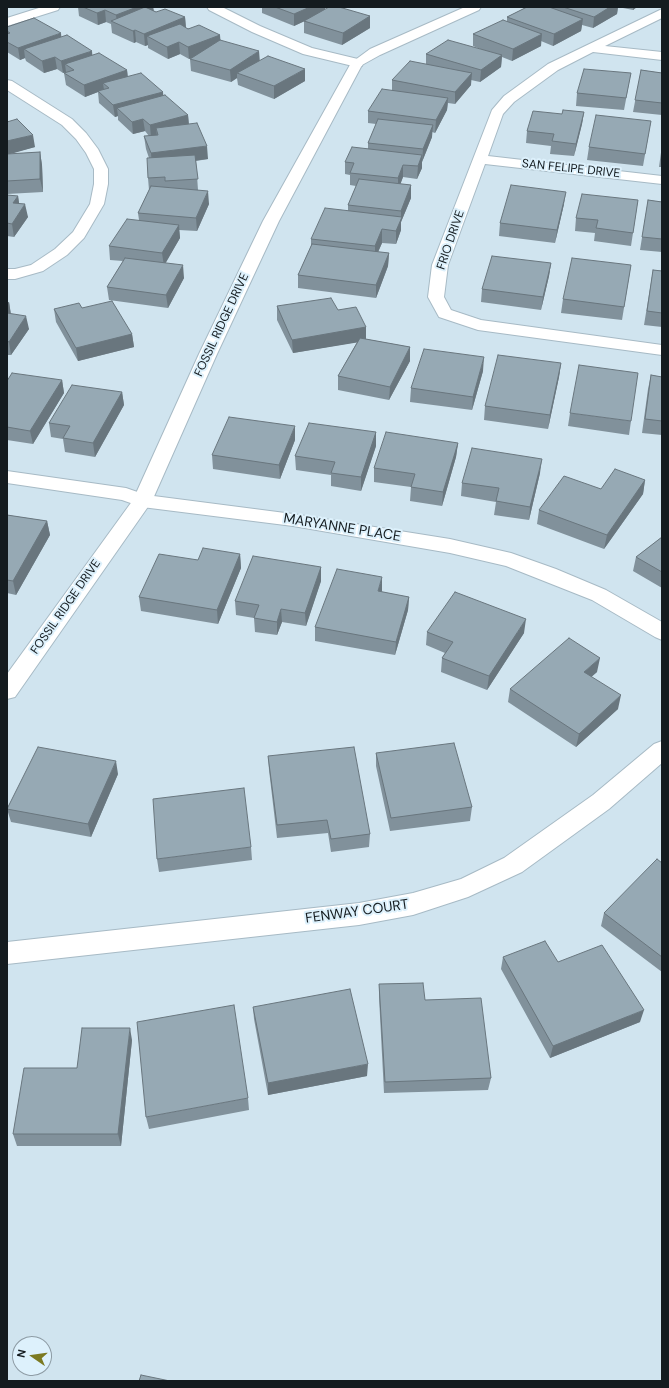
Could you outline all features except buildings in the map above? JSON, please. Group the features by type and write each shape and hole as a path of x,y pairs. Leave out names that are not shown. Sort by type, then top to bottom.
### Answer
{"street":[{"path":"7,22 54,7"},
{"path":"213,7 256,29 308,51 356,64"},
{"name":"FOSSIL RIDGE DRIVE","path":"7,691 142,501 208,354 271,221 356,64 375,52 475,7"},
{"name":"FRIO DRIVE","path":"662,13 553,66 509,99 497,114 440,265 436,297 445,314 478,325 662,350"},
{"path":"590,48 662,56"},
{"path":"7,84 67,122 81,136 93,152 101,169 101,184 97,204 79,235 70,244 37,268 15,274 7,274"},
{"name":"SAN FELIPE DRIVE","path":"480,159 662,180"},
{"name":"MARYANNE PLACE","path":"7,477 126,494 142,501 300,521 450,546 510,560 549,574 599,595 662,632"},
{"name":"FENWAY COURT","path":"8,953 359,914 413,904 468,888 513,865 601,802 662,750"}]}
